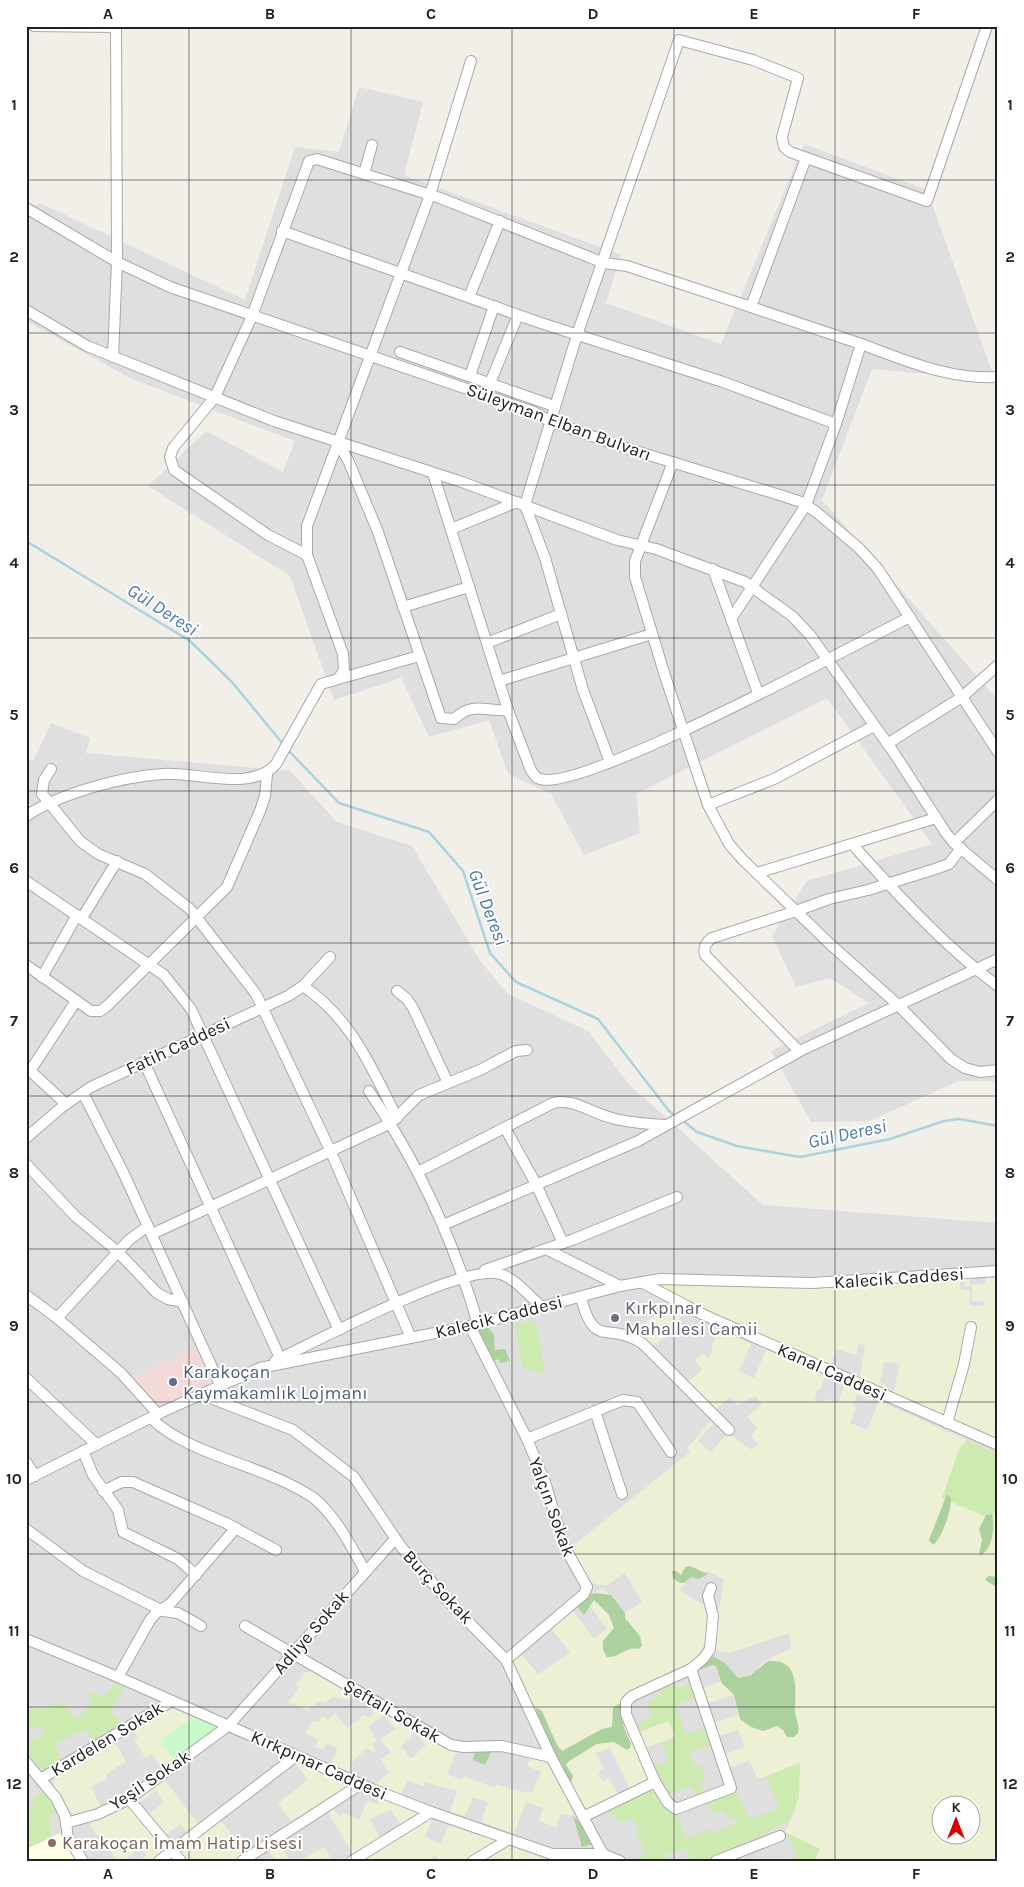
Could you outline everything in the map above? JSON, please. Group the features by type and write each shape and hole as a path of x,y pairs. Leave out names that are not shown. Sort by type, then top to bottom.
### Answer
{"street":[{"path":"34,26 116,27 117,262 113,357"},
{"path":"610,762 574,658 545,558 521,503 679,40 752,60 798,78 782,140 787,150 927,201 987,26"},
{"path":"339,678 344,670 342,654 307,554 307,526 430,195 471,61"},
{"path":"364,174 372,145"},
{"path":"751,307 806,158"},
{"path":"307,554 268,535 172,466 170,457 173,448 215,397 252,316 309,161 317,159 430,195 604,262 627,266 861,344 929,369 974,378 998,377"},
{"name":"Süleyman Elban Bulvarı","path":"26,208 117,262 170,287 534,412 549,421 806,505 859,548 878,569 998,752"},
{"path":"469,297 500,221"},
{"path":"282,231 518,315 714,379 836,424"},
{"path":"470,376 494,306"},
{"path":"26,310 61,332 113,357 274,421 521,503 617,540 643,546 714,569 754,587 792,616 827,658 957,846 998,880"},
{"path":"485,396 518,315"},
{"path":"731,619 754,587 806,505 836,424 861,344"},
{"path":"400,352 554,406"},
{"path":"338,443 348,460 378,532 441,718 454,719 463,711 473,707 486,710 508,710"},
{"path":"673,462 643,546 635,560 635,577 708,805 729,844 756,873 897,1004 951,1059 965,1068 980,1072 998,1070"},
{"path":"433,473 508,710 530,768 534,776 540,780 570,776 610,762 684,731 910,617"},
{"path":"451,529 521,503"},
{"path":"714,569 758,693"},
{"path":"403,607 469,587"},
{"path":"487,643 561,614"},
{"path":"499,682 652,634"},
{"path":"26,965 92,1011 100,1011 197,917 231,880 260,811 265,796 267,774 276,764 321,684 419,656"},
{"path":"887,744 962,697 998,665"},
{"path":"708,805 774,779 874,726"},
{"path":"51,769 42,788 48,804 80,842 98,854 145,874 159,883 197,917 234,964 264,1007 331,1152 411,1338"},
{"path":"26,816 48,804 106,785 162,774 188,774 235,780 267,774"},
{"path":"799,1051 704,951 705,944 712,938 796,912 829,899 888,884 950,864 957,846 998,800"},
{"path":"756,873 936,818"},
{"path":"852,844 888,884 974,969 998,986"},
{"path":"42,977 117,861"},
{"path":"26,881 164,975 181,994 191,1009 339,1330"},
{"name":"Fatih Caddesi","path":"26,1138 83,1092 288,996 303,986 330,957"},
{"path":"443,1224 638,1141 799,1051 897,1004 998,959"},
{"path":"303,986 322,998 341,1017 369,1062 394,1120"},
{"path":"397,991 407,999 413,1008 448,1083"},
{"path":"66,1104 28,1069 76,1001"},
{"path":"57,1318 128,1240 211,1207 331,1152 394,1120 419,1095 480,1070 516,1051 527,1050"},
{"path":"144,1062 280,1358"},
{"path":"83,1092 150,1230 220,1385"},
{"path":"369,1092 394,1120"},
{"path":"418,1172 553,1103 563,1101 572,1102 612,1118 637,1123 667,1125"},
{"name":"Yalçın Sokak","path":"394,1120 443,1224 463,1277 474,1325 527,1439 544,1482 564,1546 587,1587 584,1594 506,1660"},
{"path":"504,1128 536,1184 563,1243"},
{"path":"26,1164 75,1216 118,1252 157,1294 168,1299 183,1302"},
{"path":"260,1368 396,1304 463,1277 563,1243 677,1197"},
{"path":"546,1249 620,1286"},
{"name":"Kalecik Caddesi","path":"30,1478 200,1394 260,1368 474,1325 581,1298 620,1286 673,1278 812,1283 998,1271"},
{"path":"477,1273 493,1273 507,1277 542,1307"},
{"name":"Kanal Caddesi","path":"641,1282 702,1314 998,1445"},
{"path":"26,1295 57,1318 121,1373 161,1428 187,1442 251,1467 309,1494 335,1522 365,1571"},
{"path":"581,1298 586,1320 591,1325 601,1332 633,1337 642,1343 729,1430"},
{"path":"947,1423 964,1364 970,1327"},
{"path":"26,1378 96,1445"},
{"name":"Burç Sokak","path":"200,1394 283,1426 303,1436 354,1477 395,1539 450,1603 506,1660 551,1757 583,1817 600,1856"},
{"path":"527,1439 622,1400 637,1402 671,1452"},
{"path":"595,1412 622,1494"},
{"path":"84,1451 103,1491 118,1510 123,1532 178,1560 196,1575"},
{"path":"26,1462 30,1478"},
{"path":"103,1491 122,1482 134,1482 236,1528 276,1550"},
{"path":"118,1677 150,1620 156,1613 163,1611 236,1528"},
{"path":"26,1529 83,1571 163,1611 178,1613 201,1626"},
{"name":"Adliye Sokak","path":"228,1726 395,1539"},
{"path":"691,1669 731,1788 676,1810 668,1803 654,1782 626,1714 626,1702 632,1696 691,1669 704,1658 710,1649 713,1616 708,1596 711,1588"},
{"name":"Şeftali Sokak","path":"245,1626 451,1745 464,1747 502,1746 551,1757"},
{"name":"Kırkpınar Caddesi","path":"26,1639 118,1677 361,1784 431,1812 552,1854 571,1858 600,1856 620,1861"},
{"name":"Kardelen Sokak","path":"42,1778 172,1701"},
{"name":"Yeşil Sokak","path":"66,1823 98,1814 129,1799 228,1726"},
{"path":"159,1861 296,1756"},
{"path":"26,1762 42,1778 63,1810 68,1838 83,1861"},
{"path":"583,1817 654,1782"},
{"path":"245,1860 361,1784"},
{"path":"129,1799 181,1861"},
{"path":"352,1861 431,1812"},
{"path":"716,1861 780,1836"},
{"path":"473,1861 509,1840"}],"shaded area":[{"path":"359,87 423,102 404,175 621,255 606,303 721,344 804,144 927,190 995,380 872,369 822,500 998,700 998,1081 958,1081 870,1121 811,1122 771,1051 869,1003 830,978 796,987 772,936 807,881 932,844 827,698 636,794 640,833 584,855 551,794 508,774 489,720 429,737 401,678 334,700 290,576 148,486 206,431 283,472 295,441 132,379 26,321 26,209 40,203 245,300 295,147 339,152"},
{"path":"51,723 90,738 86,753 290,771 337,822 412,846 481,962 508,994 588,1031 629,1084 763,1205 998,1223 998,1526 794,1624 830,1861 26,1861 26,759 33,761"},
{"path":"998,1276 998,1442 893,1394 900,1364 884,1362 880,1382 886,1385 884,1390 860,1379 865,1345 858,1344 856,1355 836,1349 831,1366 737,1325 662,1288 660,1285 842,1287"},
{"path":"986,1277 985,1284 972,1284 972,1301 985,1302 985,1306 970,1305 970,1290 961,1289 960,1279 964,1279 964,1286 970,1286 970,1278"},
{"path":"668,1305 683,1312 670,1334 651,1347 634,1331"},
{"path":"720,1330 751,1344 739,1371 754,1378 766,1350 826,1373 820,1390 817,1390 814,1401 823,1402 824,1399 839,1402 845,1381 874,1395 872,1401 857,1395 853,1405 856,1407 850,1423 867,1430 879,1401 967,1440 942,1498 991,1518 998,1504 998,1861 814,1861 820,1849 785,1832 796,1808 800,1763 758,1779 749,1760 730,1768 725,1754 745,1747 738,1730 718,1736 714,1723 738,1715 734,1695 708,1703 702,1688 720,1682 716,1666 712,1665 700,1670 705,1661 713,1656 725,1663 737,1678 756,1672 759,1666 774,1656 791,1649 789,1633 730,1653 712,1650 724,1580 707,1571 700,1578 692,1573 680,1590 704,1605 707,1613 707,1636 701,1652 691,1663 622,1696 620,1706 621,1719 650,1780 630,1789 610,1748 596,1753 604,1769 598,1773 603,1781 609,1778 618,1795 587,1810 582,1808 511,1662 522,1655 538,1674 570,1653 551,1628 572,1610 594,1639 607,1629 585,1599 603,1588 625,1613 642,1602 625,1573 607,1585 597,1585 590,1581 570,1548 690,1452 687,1448 711,1421 714,1423 698,1441 711,1452 728,1433 752,1450 758,1445 751,1437 757,1428 747,1417 762,1404 755,1396 738,1405 730,1397 714,1411 687,1383 702,1370 695,1360 702,1354 709,1358 713,1349 711,1347"},
{"name":"Karakoçan Kaymakamlık Lojmanı","path":"198,1347 212,1378 210,1385 158,1410 131,1377"},
{"path":"311,1669 355,1694 350,1701 333,1697 324,1703 320,1701 307,1710 288,1702 299,1688 296,1685 305,1672 309,1673"},
{"path":"373,1704 387,1713 368,1726 377,1741 372,1744 376,1751 373,1753 367,1748 350,1764 353,1767 351,1772 331,1764 338,1748 326,1743 323,1750 315,1747 318,1740 305,1733 313,1721 318,1723 323,1715 327,1720 335,1713 347,1728 364,1715 370,1718 374,1712 370,1708"},
{"path":"169,1707 194,1717 160,1740 174,1760 163,1769 152,1754 146,1758 134,1740 138,1737 132,1730"},
{"path":"388,1714 415,1731 401,1747 411,1759 426,1745 418,1735 419,1732 456,1752 447,1774 462,1780 464,1776 495,1788 497,1784 512,1790 532,1793 541,1772 527,1766 530,1758 551,1764 575,1816 560,1814 556,1827 539,1821 543,1808 526,1802 514,1834 481,1822 488,1802 473,1797 465,1816 450,1812 457,1791 425,1782 423,1786 407,1780 402,1795 376,1784 389,1772 380,1759 391,1753 380,1739 396,1729 385,1717"},
{"path":"669,1721 677,1736 643,1749 638,1733"},
{"path":"114,1740 126,1762 106,1774 107,1779 91,1786 101,1808 88,1814 72,1814 53,1787 54,1777"},
{"path":"294,1762 352,1785 291,1821 278,1803 308,1780"},
{"path":"164,1779 199,1825 188,1833 180,1824 164,1836 146,1816 164,1802 156,1790 138,1804 135,1800"},
{"path":"380,1798 421,1815 402,1827 391,1810 370,1819 381,1840 354,1856 326,1809 331,1806 339,1816 344,1813 359,1820 367,1801 377,1804"},
{"path":"125,1805 132,1808 166,1850 151,1861 139,1861 146,1855 140,1847 124,1861 117,1861 100,1834 96,1835 89,1821"},
{"path":"428,1817 432,1819 425,1837 441,1844 449,1825 500,1842 466,1861 440,1861 436,1855 426,1861 357,1861"},
{"path":"220,1819 245,1853 234,1861 187,1861 180,1851"},
{"name":"Karakoçan İmam Hatip Lisesi","path":"60,1833 78,1861 26,1861 26,1849"},
{"path":"278,1841 290,1861 276,1861 267,1849"},
{"path":"506,1845 552,1861 487,1861 486,1858"},
{"path":"324,1847 333,1861 303,1859"}],"green space":[{"path":"536,1320 545,1375 523,1368 515,1324"},
{"path":"488,1327 494,1335 495,1350 505,1349 510,1361 501,1363 498,1359 492,1362 477,1331"},
{"path":"967,1440 998,1454 998,1504 991,1519 942,1498 959,1449"},
{"path":"947,1494 951,1498 948,1516 940,1536 933,1545 929,1540"},
{"path":"992,1514 993,1530 991,1542 981,1555 979,1554 982,1540 979,1529 986,1515"},
{"path":"690,1566 708,1574 699,1579 691,1577 684,1583 680,1583 673,1578 672,1571 676,1571 681,1575 685,1567"},
{"path":"988,1576 998,1577 998,1588 985,1580"},
{"path":"596,1593 611,1595 625,1613 625,1618 640,1636 642,1646 639,1649 630,1649 616,1656 607,1657 603,1650 603,1641 614,1628 609,1615 594,1600 584,1615 577,1607 585,1596"},
{"path":"713,1656 725,1663 738,1678 751,1675 768,1661 781,1662 788,1666 794,1677 798,1733 794,1737 787,1737 783,1730 777,1726 763,1731 751,1727 740,1719 734,1695 721,1682 716,1666 712,1665 700,1670 697,1668"},
{"path":"673,1680 677,1688 693,1682 696,1697 676,1705 686,1734 707,1727 711,1744 690,1752 695,1766 700,1765 706,1779 700,1782 705,1795 697,1798 692,1786 666,1795 651,1767 669,1760 662,1743 676,1736 668,1721 638,1732 635,1724 652,1717 647,1702 662,1695 658,1687"},
{"path":"115,1683 124,1687 109,1713 126,1725 94,1743 86,1729 55,1744 61,1760 43,1770 26,1752 26,1743 45,1733 40,1725 27,1731 26,1714 33,1708 48,1708 60,1703 78,1719 92,1702 87,1696 93,1692 104,1697"},
{"path":"620,1703 624,1728 631,1744 630,1748 627,1750 614,1742 597,1744 569,1761 566,1765 573,1776 570,1786 535,1710 537,1708 542,1711 557,1745 562,1751 602,1729 612,1727 613,1708"},
{"path":"194,1717 218,1727 174,1760 160,1740"},
{"path":"492,1750 485,1765 473,1760 475,1751"},
{"path":"800,1763 799,1798 789,1821 761,1836 702,1861 691,1861 686,1848 665,1855 667,1861 657,1861 655,1858 651,1861 632,1861 646,1852 636,1833 639,1832 633,1818 620,1823 612,1814 606,1816 603,1812 654,1788 669,1809 677,1814 686,1838 710,1829 712,1833 737,1823 734,1817 728,1819 724,1810 715,1813 705,1804 736,1791 749,1819 779,1808 766,1777"},
{"path":"45,1790 58,1813 49,1815 52,1837 26,1849 26,1816 35,1808 30,1801"},
{"path":"573,1816 581,1823 593,1844 582,1847"},
{"path":"785,1832 820,1849 814,1861 790,1861 798,1856"}],"waterway":[{"name":"Gül Deresi","path":"26,541 190,641 232,682 283,744"},
{"name":"Gül Deresi","path":"288,750 339,803 429,832 463,871 490,953 516,982 598,1019 669,1111 675,1116"},
{"name":"Gül Deresi","path":"682,1120 697,1132 737,1146 800,1157 890,1139 944,1121 959,1119 998,1126"}],"place":[{"name":"Kırkpınar Mahallesi Camii","path":"615,1318"},
{"name":"Karakoçan Kaymakamlık Lojmanı","path":"173,1382"},
{"name":"Karakoçan İmam Hatip Lisesi","path":"52,1843"}]}
